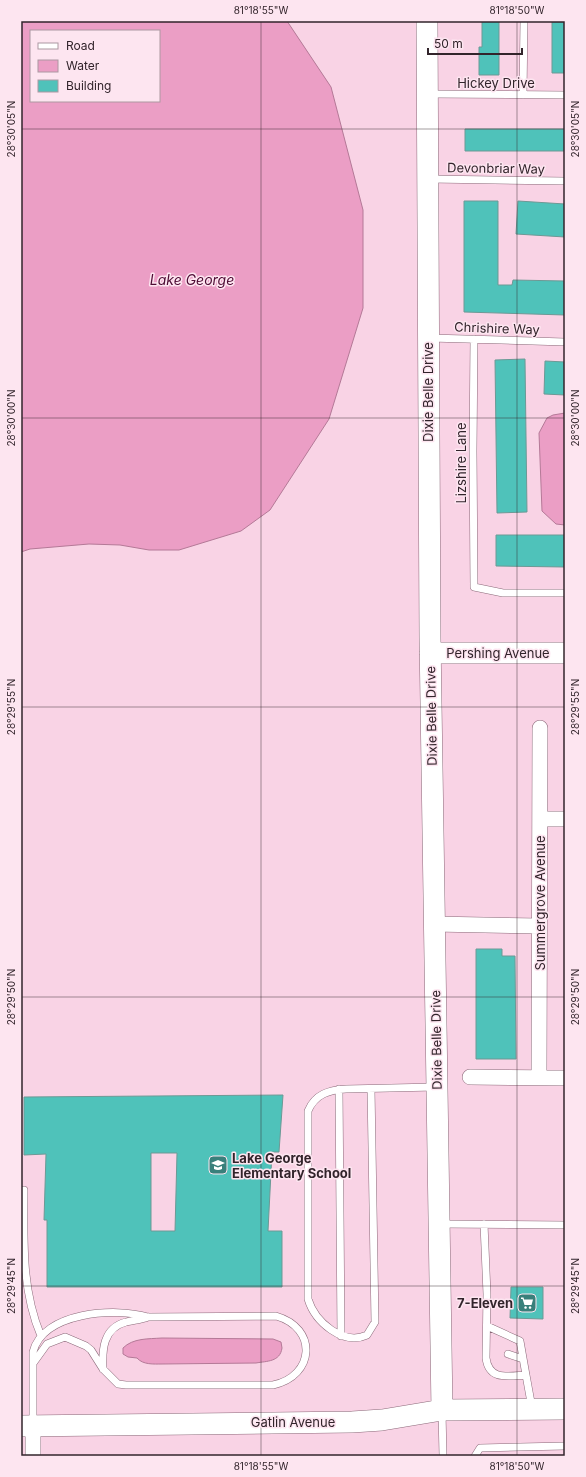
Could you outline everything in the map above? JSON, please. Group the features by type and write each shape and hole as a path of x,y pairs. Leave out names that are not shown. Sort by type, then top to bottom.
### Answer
{"street":[{"name":"Dixie Belle Drive","path":"427,21 427,338 430,653 442,1410"},
{"name":"Pershing Avenue","path":"430,653 565,653"},
{"name":"Summergrove Avenue","path":"539,1078 540,728"},
{"path":"540,819 565,819"},
{"path":"434,924 539,926"},
{"path":"470,1077 565,1078"},
{"name":"Gatlin Avenue","path":"27,1426 352,1422 382,1420 442,1410 565,1408"},
{"path":"27,1426 33,1456"}],"lane":[{"path":"524,21 524,95"},
{"name":"Hickey Drive","path":"426,94 565,95"},
{"name":"Devonbriar Way","path":"427,179 565,181"},
{"name":"Chrishire Way","path":"427,338 565,342"},
{"name":"Lizshire Lane","path":"474,339 472,451 474,587 502,593 565,593"},
{"path":"370,1088 375,1322 367,1335 353,1339 341,1336 314,1311 310,1306 307,1290 308,1111 310,1105 321,1095 339,1089 370,1088 437,1087"},
{"path":"339,1089 341,1336"},
{"path":"24,1190 24,1266 30,1305 41,1336"},
{"path":"440,1224 565,1225"},
{"path":"484,1224 487,1326 486,1347 488,1368 492,1372 501,1376 526,1376"},
{"path":"27,1426 34,1362 33,1352 36,1342 41,1336 53,1327 81,1315 138,1314 148,1317"},
{"path":"34,1362 47,1344 65,1336 79,1342 91,1350 97,1363 103,1369 118,1384 126,1386 273,1386 290,1380 297,1374 303,1366 306,1356 306,1345 303,1335 287,1319 276,1316 148,1317 126,1322 115,1327 110,1332 102,1348 103,1369"},
{"path":"487,1326 520,1341 532,1409"},
{"path":"486,1347 494,1349"},
{"path":"508,1354 523,1359"},
{"path":"442,1410 443,1456"},
{"path":"476,1456 480,1448 565,1446"}],"water":[{"name":"Lake George","path":"21,21 287,21 331,87 363,210 363,308 329,419 270,510 241,531 179,550 149,550 120,545 89,544 30,549 21,552"},
{"path":"565,413 565,525 556,524 542,511 539,433 547,418 553,415"},
{"path":"162,1338 273,1339 281,1342 282,1348 281,1353 276,1358 269,1361 256,1363 152,1364 142,1362 137,1358 128,1357 123,1354 123,1348 131,1342"}],"building":[{"path":"482,21 499,21 499,75 479,75 479,47 482,47"},
{"path":"552,22 565,22 565,73 552,73"},
{"path":"465,129 565,129 565,151 465,151"},
{"path":"464,201 498,201 498,285 512,285 513,280 565,281 565,315 464,312"},
{"path":"518,201 565,204 565,237 516,234"},
{"path":"525,359 527,512 497,513 495,360"},
{"path":"545,361 565,362 565,395 544,394"},
{"path":"496,535 565,535 565,567 496,566"},
{"path":"476,949 502,949 502,956 515,956 516,1059 476,1059"},
{"path":"283,1095 279,1152 272,1152 268,1231 282,1231 282,1287 47,1287 47,1220 44,1220 46,1154 24,1155 24,1097","holes":["151,1153 177,1153 175,1231 151,1231"]},
{"name":"7-Eleven","path":"511,1287 543,1287 543,1319 510,1318"}],"place":[{"name":"Lake George Elementary School","path":"218,1165"},
{"name":"7-Eleven","path":"527,1303"}]}
